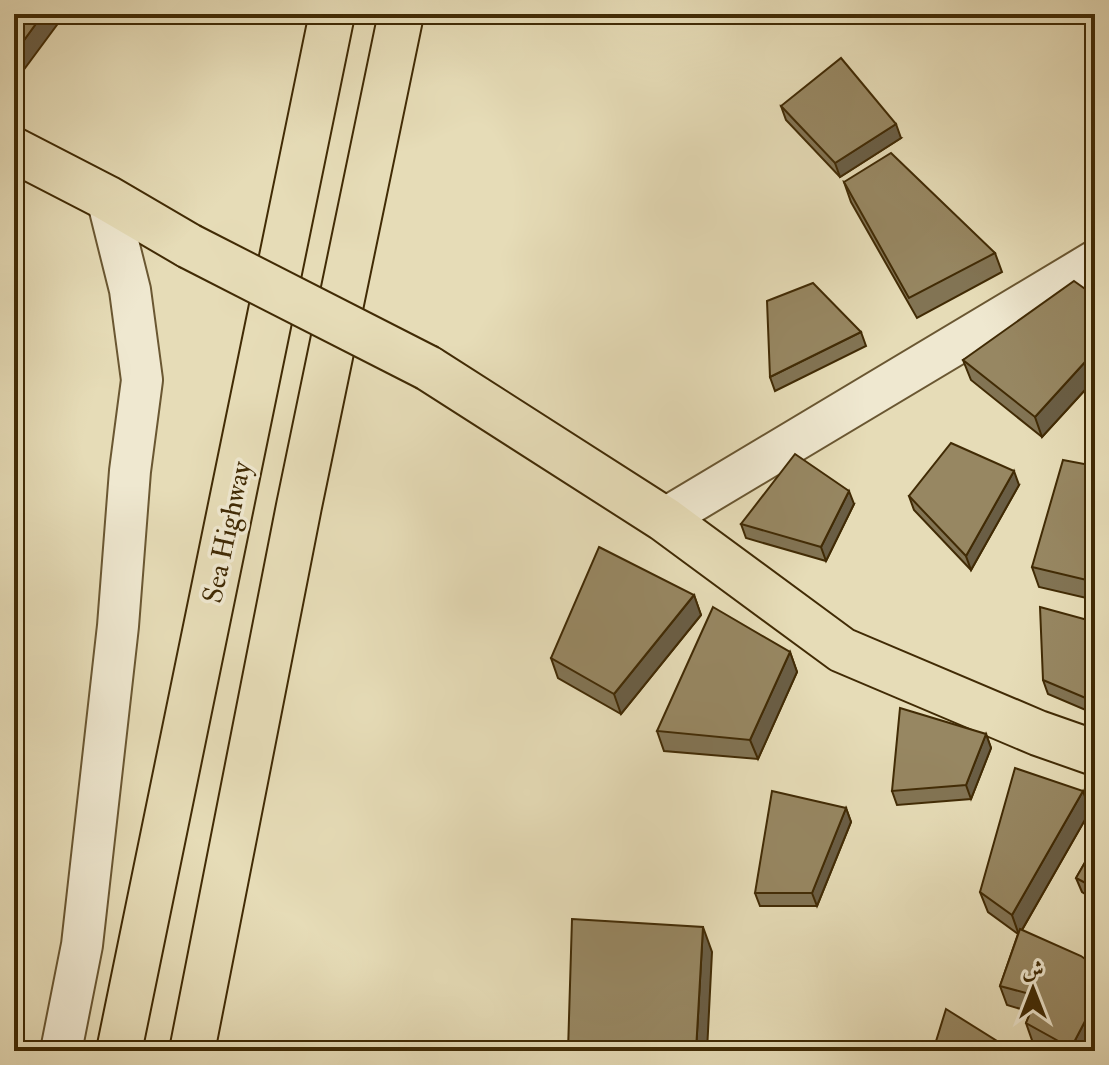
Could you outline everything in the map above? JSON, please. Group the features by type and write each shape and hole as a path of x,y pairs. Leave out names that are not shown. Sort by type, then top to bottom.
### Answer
{"main road":[{"name":"Sea Highway","path":"119,1051 332,14"},
{"path":"192,1051 299,506 401,14"},
{"path":"14,150 107,198 189,246 428,368 664,519 842,650 1038,733 1095,753"}],"street":[{"path":"61,1051 82,945 142,380 130,290 107,198"},
{"path":"664,519 1095,261"}],"building":[{"path":"14,14 43,14 14,54"},
{"path":"841,58 896,124 835,163 781,106"},
{"path":"891,153 995,253 909,298 844,182"},
{"path":"1074,281 1095,296 1095,351 1035,417 963,360"},
{"path":"813,283 861,332 770,377 767,301"},
{"path":"951,443 1014,471 966,556 909,496"},
{"path":"795,454 849,491 821,547 741,524"},
{"path":"1063,460 1095,466 1095,582 1032,567"},
{"path":"599,547 694,595 614,694 551,658"},
{"path":"713,607 790,652 750,740 657,731"},
{"path":"1040,607 1095,622 1095,702 1043,680"},
{"path":"900,708 986,734 966,785 892,791"},
{"path":"1015,768 1083,791 1012,915 980,892"},
{"path":"772,791 846,808 812,893 755,893"},
{"path":"1095,845 1095,888 1076,878"},
{"path":"572,919 703,927 696,1051 568,1051"},
{"path":"1020,929 1081,956 1095,966 1095,1002 1071,1048 1026,1023 1037,996 1000,986"},
{"path":"946,1009 1013,1051 933,1051"}]}
